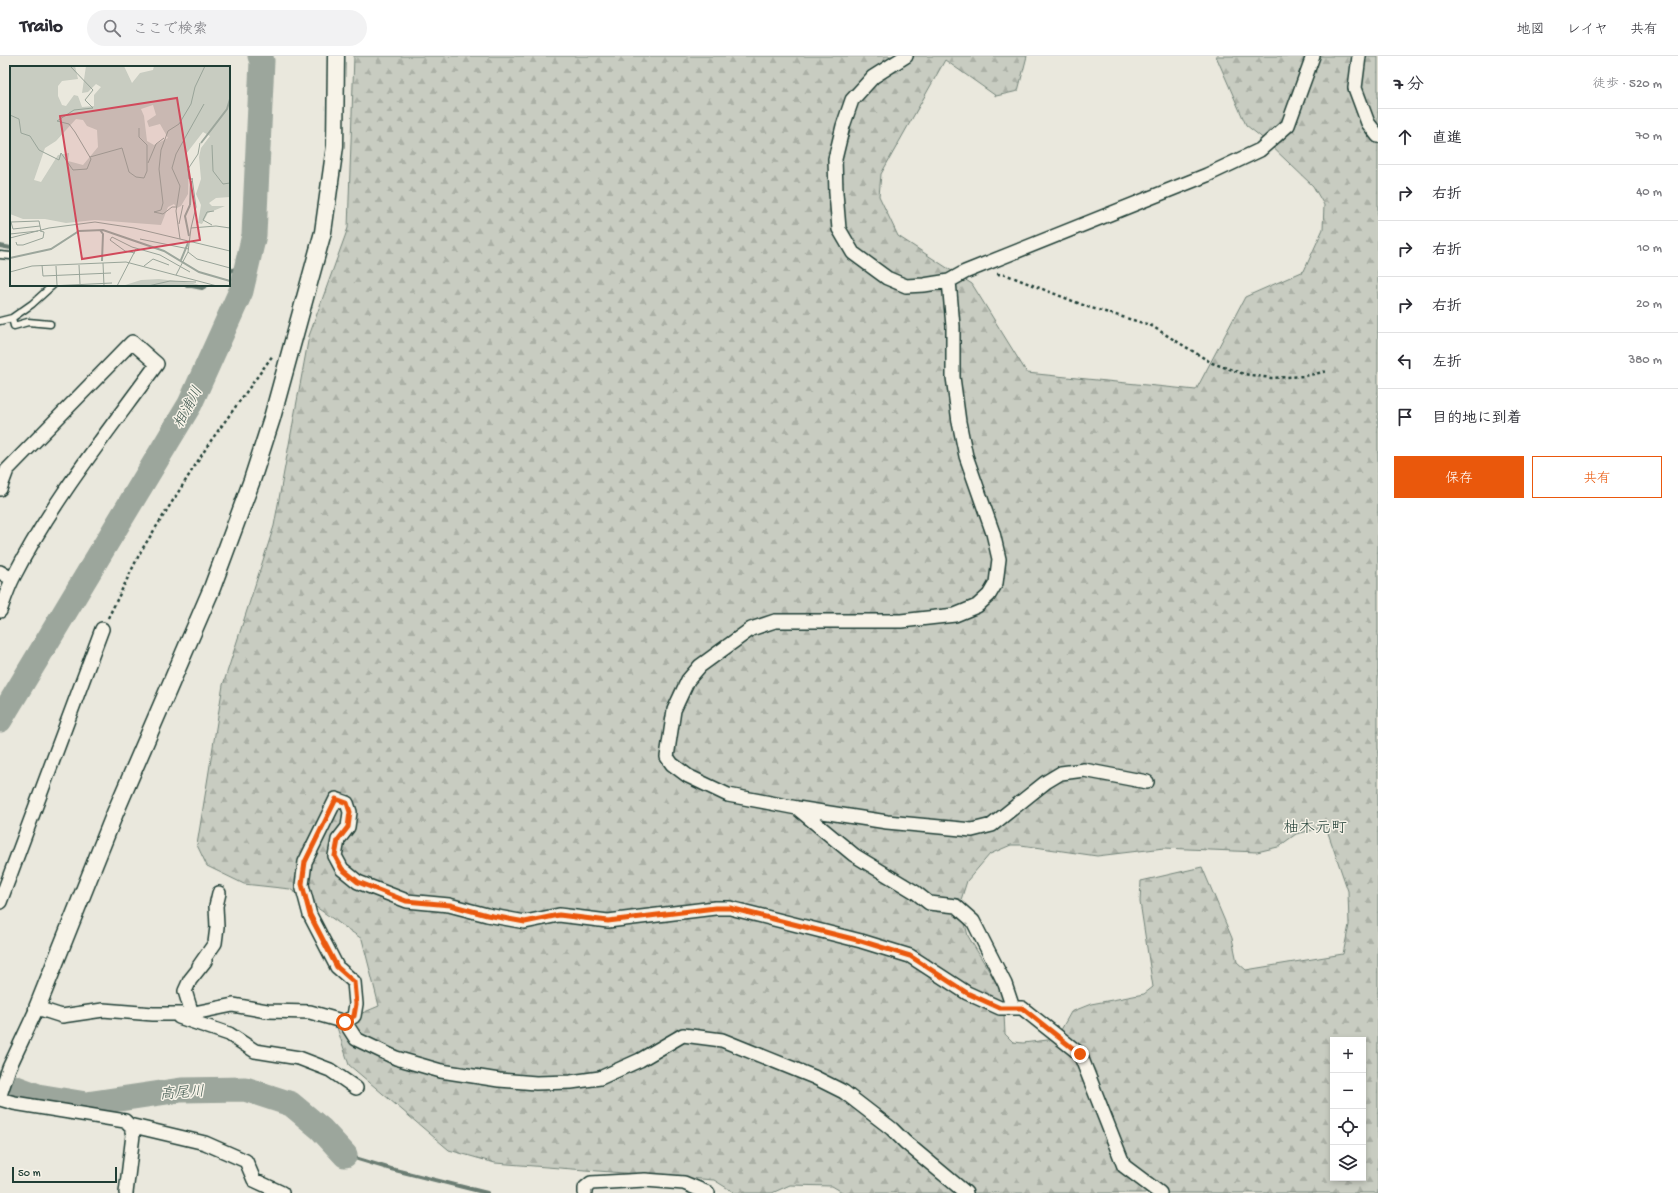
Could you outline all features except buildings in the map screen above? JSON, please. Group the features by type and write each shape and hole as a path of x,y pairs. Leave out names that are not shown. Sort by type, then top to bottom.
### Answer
{"street":[{"path":"126,1193 133,1135 125,1121 14,1103 1,1093 10,1068 37,1008 115,813 212,588 252,480 272,418 323,232 335,146 336,56"},
{"path":"906,56 873,77 852,100 843,126 835,159 839,229 853,253 887,278 906,286 948,281 965,272 1207,175 1260,150 1288,125 1313,56"},
{"path":"1359,56 1355,88 1368,123 1378,136"},
{"path":"948,281 953,326 953,377 958,422 966,456 993,533 999,559 996,583 989,595 977,606 955,615 901,621 774,621 751,629 700,666 688,680 674,710 667,757 672,764 688,776 728,794 797,808 887,822 972,830 992,825 1046,782 1061,774 1084,770 1147,782"},
{"path":"0,489 7,470 132,342 157,364 63,495 32,543 12,579 0,612"},
{"path":"0,572 12,579"},
{"path":"0,902 102,629"},
{"path":"345,1022 354,1016 356,1004 354,982 337,967 310,915 302,884 305,862 336,799 347,803 350,812 348,827 338,840 335,856 342,869 358,882 406,901 450,905 487,915 525,922 559,915 608,921 715,908 730,908 861,941 910,956 967,993 1000,1008 1022,1008 1080,1054 1124,1166 1160,1193"},
{"path":"797,808 854,855 915,892 929,903 956,906 973,921 1005,984 1013,1008"},
{"path":"192,1014 185,991 190,980 215,943 217,928 216,906 219,893"},
{"path":"199,966 218,950"},
{"path":"37,1008 62,1016 103,1010 192,1014 233,1005 268,1011 310,1012 345,1022 356,1039 396,1058 441,1071 536,1084 571,1082 600,1078 640,1060 683,1035 722,1040 814,1077 844,1092 892,1129 905,1142 966,1193"},
{"path":"172,1014 229,1034 255,1051 299,1058 330,1070 356,1088"},
{"path":"128,1125 205,1143 246,1161 254,1180 282,1193"},
{"path":"585,1192 585,1188 591,1183 645,1180 684,1183 708,1193"}],"lane":[{"path":"0,254 10,256"},
{"path":"0,321 12,318 32,304 52,286"},
{"path":"12,318 14,326 28,322 50,324"}],"path":[{"path":"993,274 1007,275 1088,307 1150,325 1212,363 1244,374 1271,378 1305,376 1328,371"},
{"path":"102,629 145,544 210,442 275,353"}],"green space":[{"path":"354,56 1027,56 1018,91 996,96 945,60 881,174 879,196 898,236 972,284 1027,373 1196,390 1245,297 1304,271 1323,229 1324,205 1313,186 1265,140 1246,125 1216,56 1378,56 1378,1193 844,1193 832,1186 790,1185 772,1193 735,1193 714,1180 495,1163 449,1150 349,1065 336,1024 379,1006 362,939 290,889 244,884 207,866 197,845 223,685 274,526 309,336 348,228","holes":["1326,827 1348,891 1349,925 1343,954 1246,970 1237,962 1232,938 1202,867 1141,881 1140,902 1153,987 1144,994 1091,1004 1071,1012 1056,1039 1023,1043 1013,1042 1005,1034 1003,994 968,936 960,903 967,881 990,854 1011,845 1021,845 1097,856 1164,848 1257,852 1278,847 1296,834"]}],"waterway":[{"name":"相浦川","path":"0,720 190,404 241,291 254,235 262,61 260,56"},
{"path":"0,246 10,248"},
{"path":"230,271 248,262"},
{"path":"192,286 202,288 205,286"},
{"name":"高尾川","path":"0,1082 38,1096 86,1104 181,1090 245,1089 291,1104 321,1129 345,1155"},
{"path":"345,1155 391,1169 487,1193"}],"district":[{"name":"柚木元町","path":"1315,826"}],"route":[{"path":"345,1022 354,1016 356,1004 354,982 337,967 310,915 302,884 305,862 336,799 347,803 350,812 348,827 338,840 335,856 342,869 358,882 406,901 450,905 487,915 525,922 559,915 608,921 715,908 730,908 861,941 910,956 967,993 1000,1008 1022,1008 1080,1054"}]}
